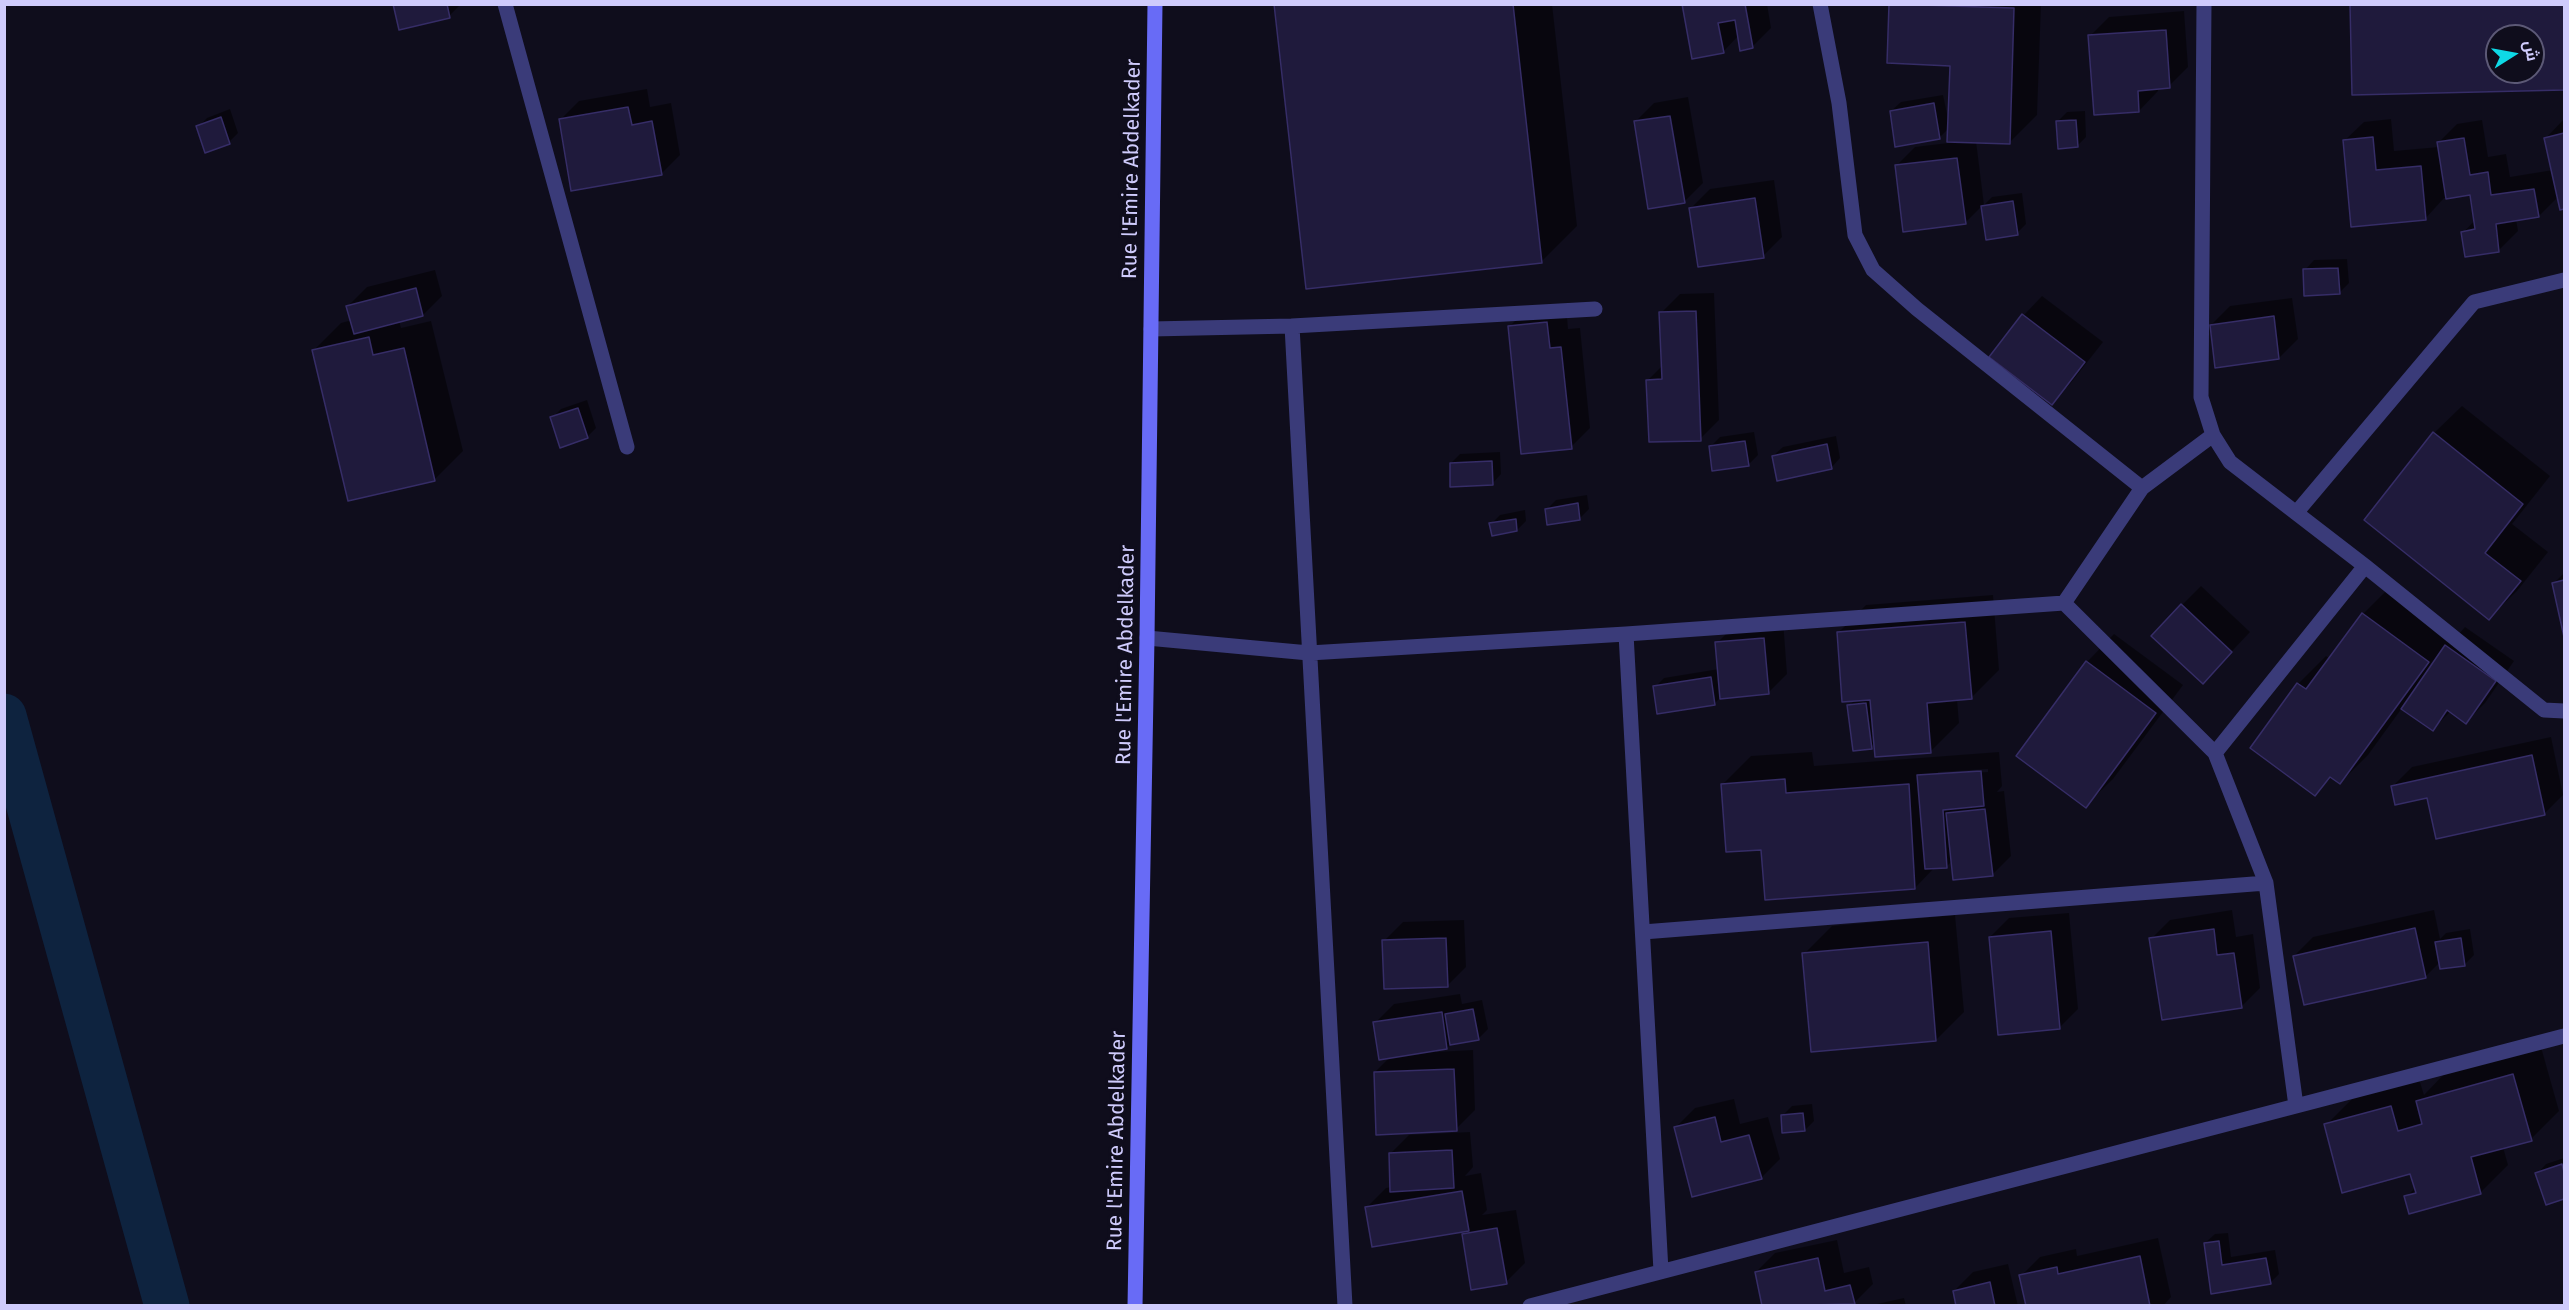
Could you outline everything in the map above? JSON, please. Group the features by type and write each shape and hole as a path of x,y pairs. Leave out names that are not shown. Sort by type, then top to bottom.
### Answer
{"main road":[{"name":"Rue l'Emire Abdelkader","path":"1136,1305 1155,4"}],"street":[{"path":"505,4 627,447"},
{"path":"1820,4 1839,103 1855,235 1873,270 1917,309 2142,488"},
{"path":"2204,4 2201,397 2213,435 2230,462 2365,566 2544,710 2565,711"},
{"path":"2296,513 2474,302 2565,280"},
{"path":"1151,329 1292,326 1595,309"},
{"path":"1292,326 1345,1305"},
{"path":"2064,603 2142,488 2213,435"},
{"path":"2215,753 2365,566"},
{"path":"1147,638 1310,653 1626,634 2064,603 2215,753 2266,883 2296,1106"},
{"path":"1626,634 1661,1271"},
{"path":"1643,932 2266,883"},
{"path":"1530,1305 2565,1036"}],"building":[{"path":"393,4 447,4 450,18 399,30"},
{"path":"1274,4 1513,4 1542,263 1306,289"},
{"path":"1682,4 1745,4 1753,48 1740,51 1735,20 1718,23 1724,53 1692,59"},
{"path":"1889,4 2014,8 2010,144 1947,142 1950,66 1887,63"},
{"path":"2350,4 2564,4 2564,90 2352,95"},
{"path":"2166,30 2170,88 2138,91 2139,112 2094,115 2088,35"},
{"path":"1934,103 1940,139 1895,147 1890,111"},
{"path":"628,107 632,125 652,121 662,175 571,191 559,119"},
{"path":"1670,116 1685,203 1648,209 1634,121"},
{"path":"221,117 230,144 205,153 196,126"},
{"path":"2076,120 2078,147 2058,149 2056,121"},
{"path":"2564,133 2564,209 2560,210 2544,138"},
{"path":"2373,137 2376,170 2421,166 2426,220 2351,227 2343,140"},
{"path":"2464,138 2470,175 2488,172 2491,195 2534,189 2539,217 2496,224 2499,252 2465,257 2461,232 2475,229 2470,195 2446,199 2437,142"},
{"path":"1957,158 1966,224 1903,232 1895,165"},
{"path":"1755,198 1764,258 1698,267 1689,208"},
{"path":"2013,201 2018,235 1986,240 1981,206"},
{"path":"2338,268 2340,294 2304,296 2303,269"},
{"path":"416,288 423,316 354,334 346,306"},
{"path":"1696,311 1701,441 1649,442 1646,380 1662,379 1659,312"},
{"path":"2022,314 2085,362 2052,405 1989,357"},
{"path":"2274,316 2279,359 2215,368 2210,325"},
{"path":"1547,322 1550,348 1561,347 1572,449 1521,454 1508,326"},
{"path":"369,337 373,355 404,348 435,481 348,501 312,350"},
{"path":"578,408 588,438 560,448 550,417"},
{"path":"2433,432 2523,504 2485,553 2521,581 2489,620 2364,520"},
{"path":"1745,441 1749,466 1712,471 1709,446"},
{"path":"1827,444 1832,469 1777,481 1772,456"},
{"path":"1492,461 1493,485 1450,487 1450,463"},
{"path":"1578,503 1580,520 1547,525 1545,509"},
{"path":"1516,519 1517,531 1492,536 1489,523"},
{"path":"2564,580 2564,637 2552,583"},
{"path":"2181,604 2232,652 2203,684 2151,636"},
{"path":"2362,613 2429,662 2340,784 2330,777 2315,796 2250,748 2297,683 2306,689"},
{"path":"1965,622 1972,699 1927,703 1931,753 1875,757 1870,700 1842,702 1837,632"},
{"path":"1764,638 1769,694 1720,699 1715,642"},
{"path":"2445,645 2496,681 2466,724 2447,710 2433,731 2401,709"},
{"path":"2086,661 2156,713 2086,808 2016,756"},
{"path":"1711,677 1715,705 1657,714 1653,686"},
{"path":"1866,703 1872,749 1853,751 1847,705"},
{"path":"2532,755 2545,815 2436,839 2427,798 2395,805 2391,786"},
{"path":"1981,771 1984,806 1943,810 1947,868 1925,869 1917,775"},
{"path":"1785,779 1786,793 1909,784 1915,889 1765,900 1761,850 1726,852 1721,784"},
{"path":"1985,809 1993,876 1953,880 1946,813"},
{"path":"2415,928 2426,978 2304,1005 2293,956"},
{"path":"2214,929 2217,955 2234,953 2242,1008 2162,1020 2149,938"},
{"path":"2051,931 2060,1029 1998,1035 1989,937"},
{"path":"1446,938 1448,987 1384,989 1382,940"},
{"path":"2461,938 2465,966 2440,969 2435,942"},
{"path":"1928,942 1936,1041 1811,1052 1802,953"},
{"path":"1473,1009 1479,1040 1450,1045 1445,1014"},
{"path":"1442,1012 1447,1049 1379,1060 1373,1022"},
{"path":"1454,1069 1457,1131 1376,1135 1374,1072"},
{"path":"2513,1074 2532,1141 2471,1157 2481,1194 2409,1214 2404,1196 2416,1193 2410,1174 2342,1193 2324,1124 2391,1106 2398,1131 2422,1124 2416,1101"},
{"path":"1803,1113 1805,1131 1782,1133 1781,1115"},
{"path":"1715,1117 1721,1142 1749,1135 1762,1179 1692,1197 1674,1127"},
{"path":"1452,1150 1454,1188 1390,1192 1389,1153"},
{"path":"2562,1164 2564,1199 2546,1205 2535,1173"},
{"path":"1462,1191 1469,1231 1372,1247 1365,1207"},
{"path":"1497,1228 1507,1284 1471,1290 1462,1234"},
{"path":"2219,1241 2222,1265 2266,1258 2271,1284 2211,1294 2204,1243"},
{"path":"2140,1256 2150,1306 2026,1306 2019,1275 2057,1267 2058,1274"},
{"path":"1818,1258 1825,1291 1850,1285 1855,1304 1762,1306 1755,1272"},
{"path":"1990,1282 1995,1306 1956,1306 1953,1291"}],"waterway":[{"path":"4,716 167,1306"}]}
